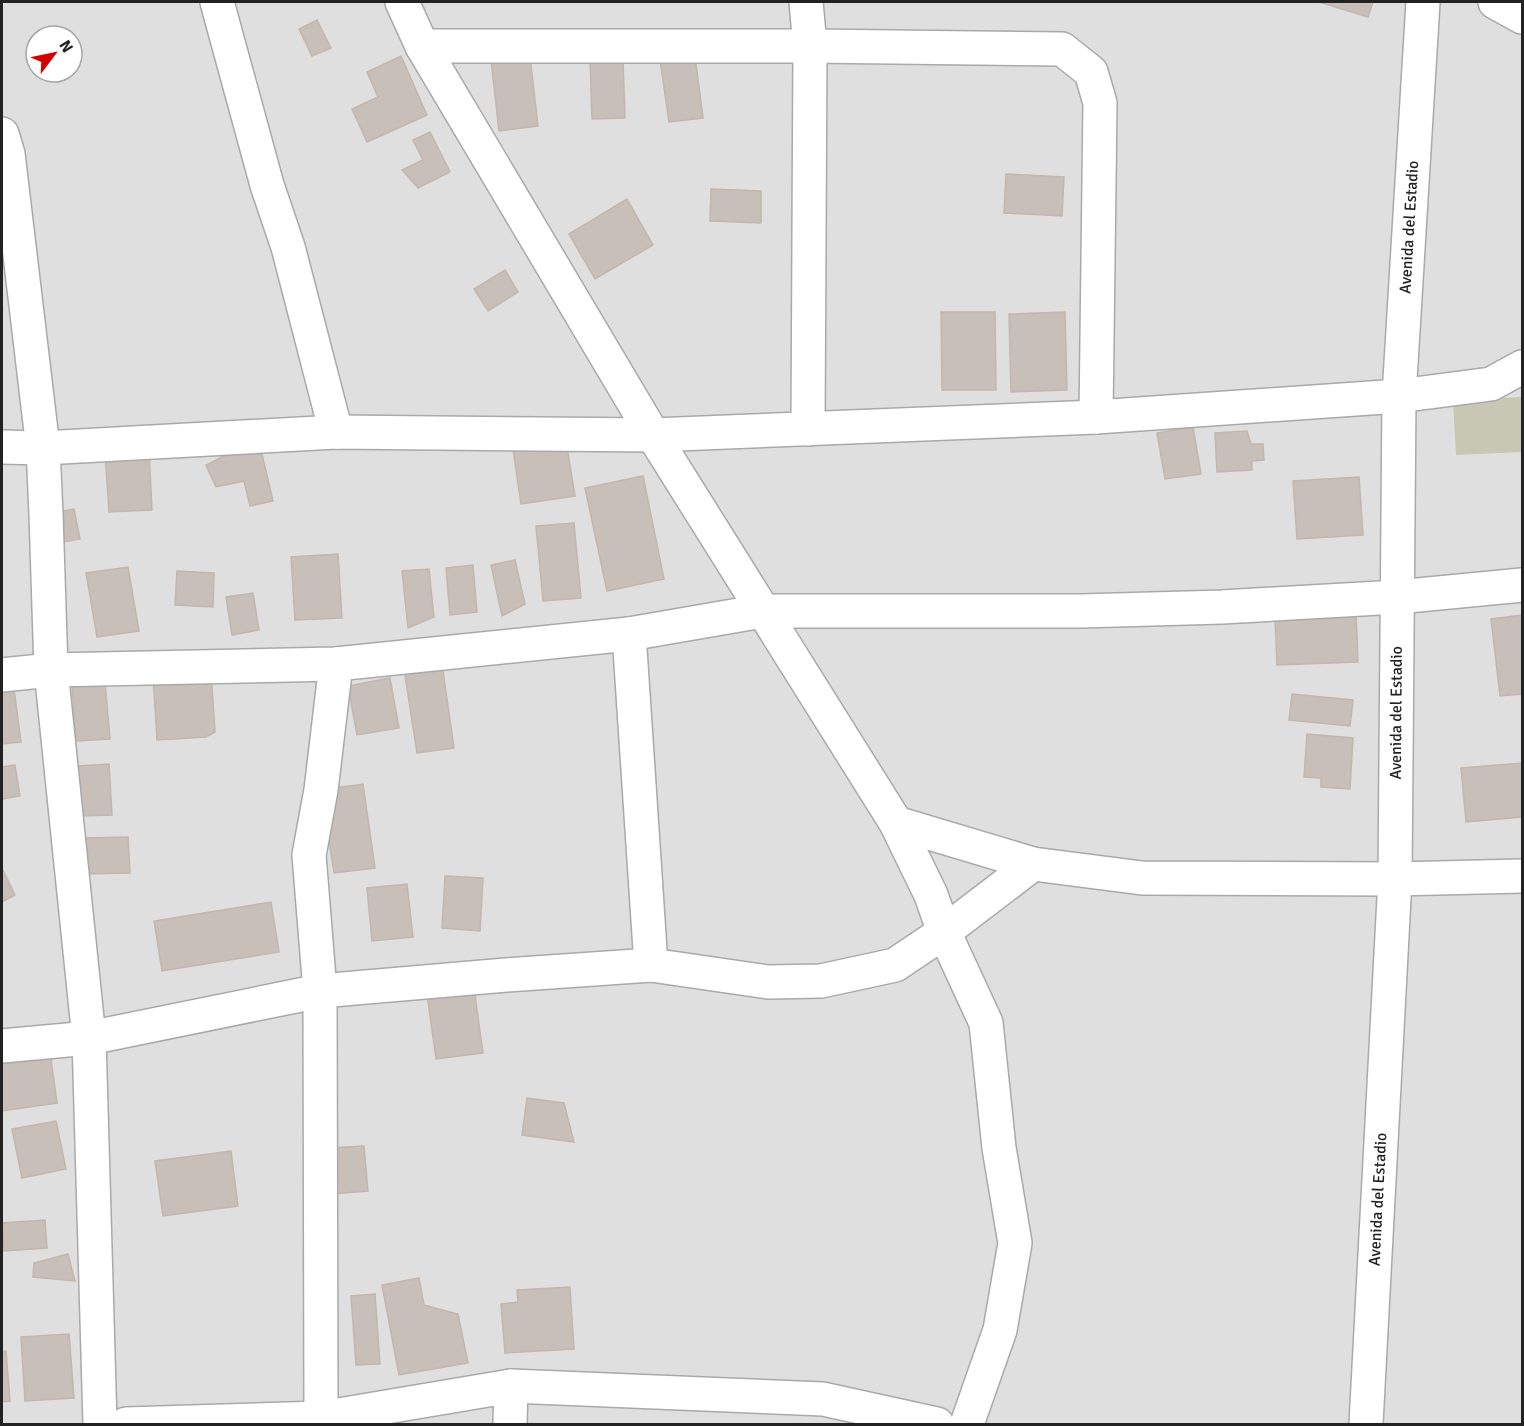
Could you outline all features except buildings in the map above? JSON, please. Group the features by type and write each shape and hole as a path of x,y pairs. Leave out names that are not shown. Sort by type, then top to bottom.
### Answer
{"street":[{"path":"216,2 267,185 288,247 336,432"},
{"path":"402,2 422,46 653,435 896,824 931,895 944,932 986,1023 999,1148 1015,1243 1000,1330 967,1425"},
{"path":"806,2 810,46 808,429"},
{"name":"Avenida del Estadio","path":"1366,1425 1395,879 1399,396 1423,2"},
{"path":"1495,2 1522,17"},
{"path":"422,46 810,46 1062,49 1091,72 1100,103 1096,417"},
{"path":"2,134 8,154 43,448 51,670 89,1038 100,1425"},
{"path":"2,447 43,448 336,432 653,435 1096,417 1399,396 1507,382 1522,367"},
{"path":"2,675 51,670 336,664 629,634 762,610 1081,611 1222,607 1397,597 1522,585"},
{"path":"629,634 651,966"},
{"path":"321,1418 320,991 309,855 321,790 336,664"},
{"path":"896,824 1033,864 1142,878 1395,879 1522,876"},
{"path":"2,1046 89,1038 320,991 506,975 651,966 768,982 821,981 895,965 944,932 1033,864"},
{"path":"510,1425 511,1386"},
{"path":"126,1425 321,1418 511,1386 822,1399 937,1425"}],"shaded area":[{"path":"2,2 1522,2 1522,1424 2,1424"},
{"path":"1522,397 1522,452 1456,455 1453,400"}]}
